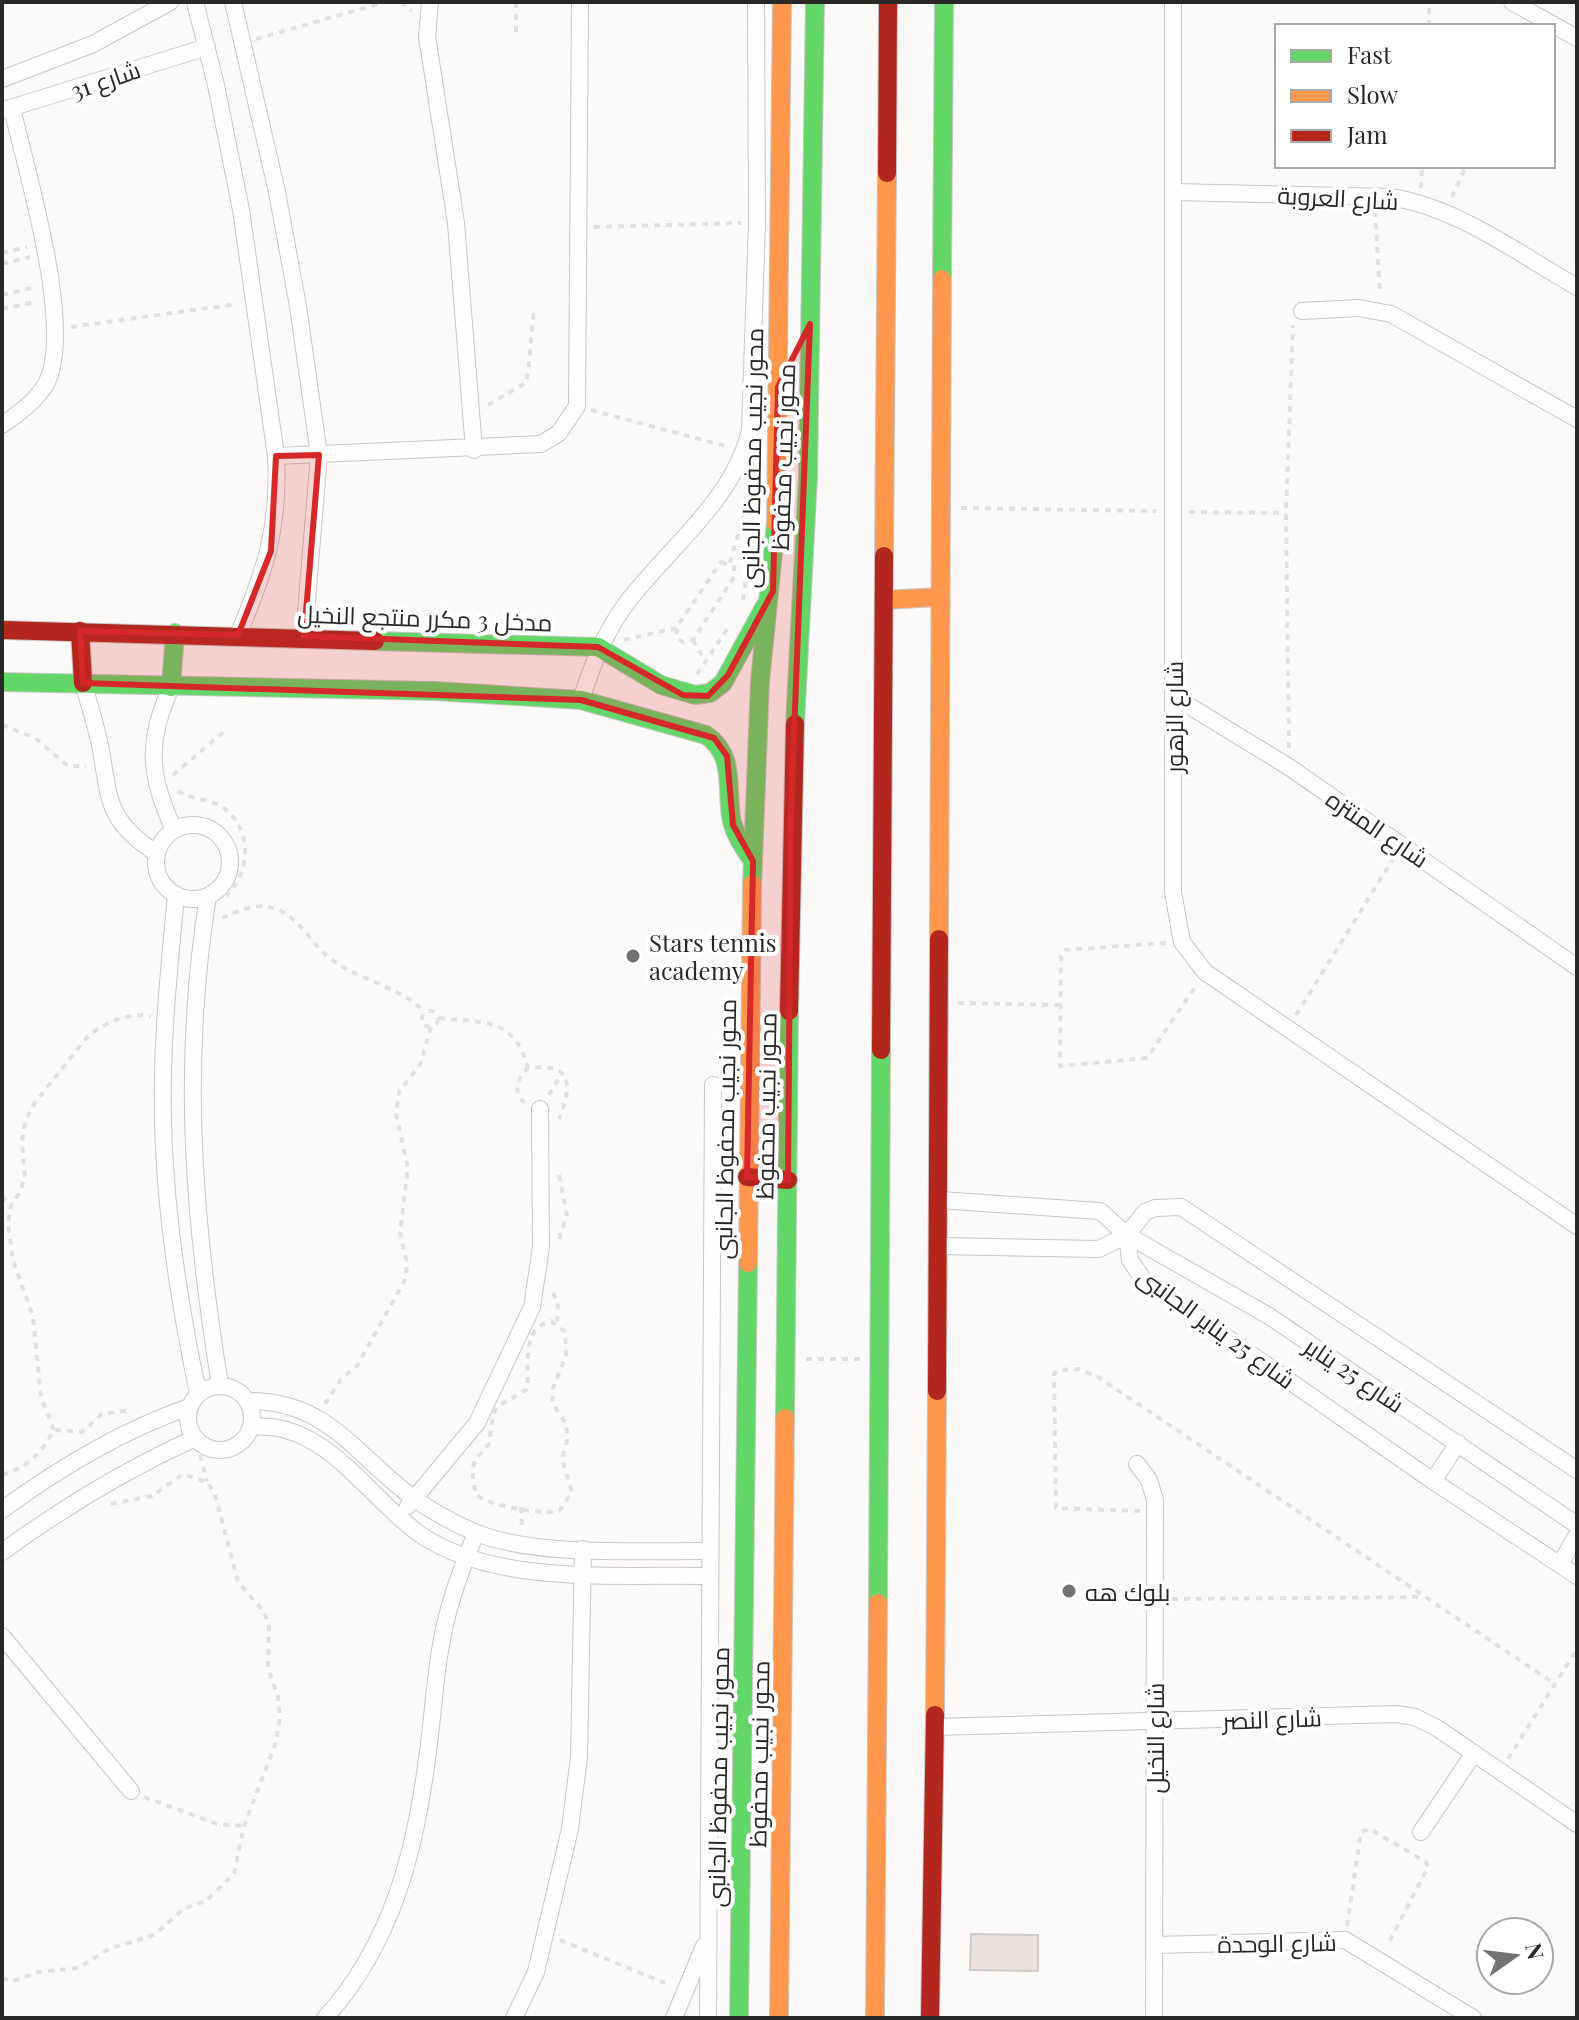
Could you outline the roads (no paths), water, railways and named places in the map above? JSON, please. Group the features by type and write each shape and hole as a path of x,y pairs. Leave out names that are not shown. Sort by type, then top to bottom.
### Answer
{"street":[{"name":"شارع 31","path":"2,79 93,44 170,2"},
{"path":"195,2 230,147 276,456 278,492 271,551 238,635"},
{"path":"233,2 266,135 298,306 319,455 304,636"},
{"path":"430,2 427,36 456,223 474,450"},
{"path":"276,456 474,450 541,444 570,421 577,406 580,2"},
{"path":"581,700 598,647 628,601 717,498 745,452 750,430 757,222 756,2"},
{"name":"محور نجيب محفوظ الجانبى","path":"739,2018 753,861 756,738 773,591 782,2"},
{"name":"محور نجيب محفوظ","path":"779,2018 791,812 808,477 815,2"},
{"path":"875,2018 888,2"},
{"path":"930,2018 940,1246 939,508 944,2"},
{"name":"شارع الزهور","path":"1173,2 1173,892 1182,942 1205,972 1577,1226"},
{"path":"1512,2 1552,24"},
{"path":"1555,26 1577,38"},
{"name":"شارع 31","path":"7,109 207,47"},
{"path":"2,425 23,411 46,383 57,329 43,248 7,109"},
{"name":"شارع العروبة","path":"1173,192 1374,197 1420,202 1577,287"},
{"path":"1302,311 1380,310 1577,419"},
{"path":"778,387 810,324"},
{"name":"مدخل 3 مكرر منتجع النخيل","path":"2,630 304,636 598,647 683,695 708,696 728,675 773,591"},
{"path":"884,600 939,597"},
{"path":"80,631 83,683 102,758 102,779 114,811 138,841 157,854"},
{"path":"174,830 162,803 152,761 162,707 171,687 175,633"},
{"path":"2,682 435,691 581,700 706,735 720,744 727,756 733,825 753,861"},
{"name":"شارع المنتزه","path":"1173,696 1289,767 1577,967"},
{"path":"187,825 213,830 229,851 227,878 208,896 198,899 176,895 160,878 157,854 174,830 187,825"},
{"path":"176,895 165,1018 163,1120 169,1222 194,1400 187,1418 201,1443"},
{"path":"208,896 208,916 194,1005 190,1097 192,1163 220,1385"},
{"path":"708,2018 713,1085"},
{"path":"398,1518 477,1423 532,1307 541,1247 540,1109"},
{"path":"747,1177 788,1180"},
{"name":"شارع 25 يناير","path":"940,1200 1088,1208 1111,1218 1127,1235 1269,1316 1577,1525"},
{"name":"شارع 25 يناير الجانبى","path":"1577,1470 1191,1211 1169,1206 1155,1208 1145,1212 1127,1235 1130,1260 1143,1279 1433,1481 1577,1576"},
{"path":"940,1246 1099,1249 1127,1235"},
{"path":"2,1510 69,1464 220,1385 231,1387 247,1401 252,1413 251,1427 245,1439 234,1447 221,1450 201,1443 134,1466 74,1500 2,1552"},
{"path":"247,1401 285,1403 317,1416 414,1499 476,1533 523,1543 583,1549 710,1551"},
{"path":"251,1427 284,1428 320,1444 398,1518 465,1558 582,1573 709,1576"},
{"path":"1433,1481 1458,1443"},
{"name":"شارع النخيل","path":"1137,1464 1149,1480 1155,1511 1154,2018"},
{"path":"325,2018 348,1993 367,1962 406,1878 423,1791 439,1653 465,1558 476,1533"},
{"path":"1560,1564 1577,1535"},
{"path":"514,2018 536,1972 570,1829 579,1757 583,1549"},
{"path":"2,1636 131,1791"},
{"name":"شارع النصر","path":"935,1727 1397,1714 1415,1717 1474,1753 1577,1824"},
{"path":"1421,1832 1474,1753"},
{"path":"674,2018 687,1993 708,1936"},
{"name":"شارع الوحدة","path":"1155,1945 1345,1940 1380,1958 1473,2018"}],"place":[{"name":"Stars tennis academy","path":"633,956"},
{"name":"بلوك هه","path":"1069,1591"}]}
